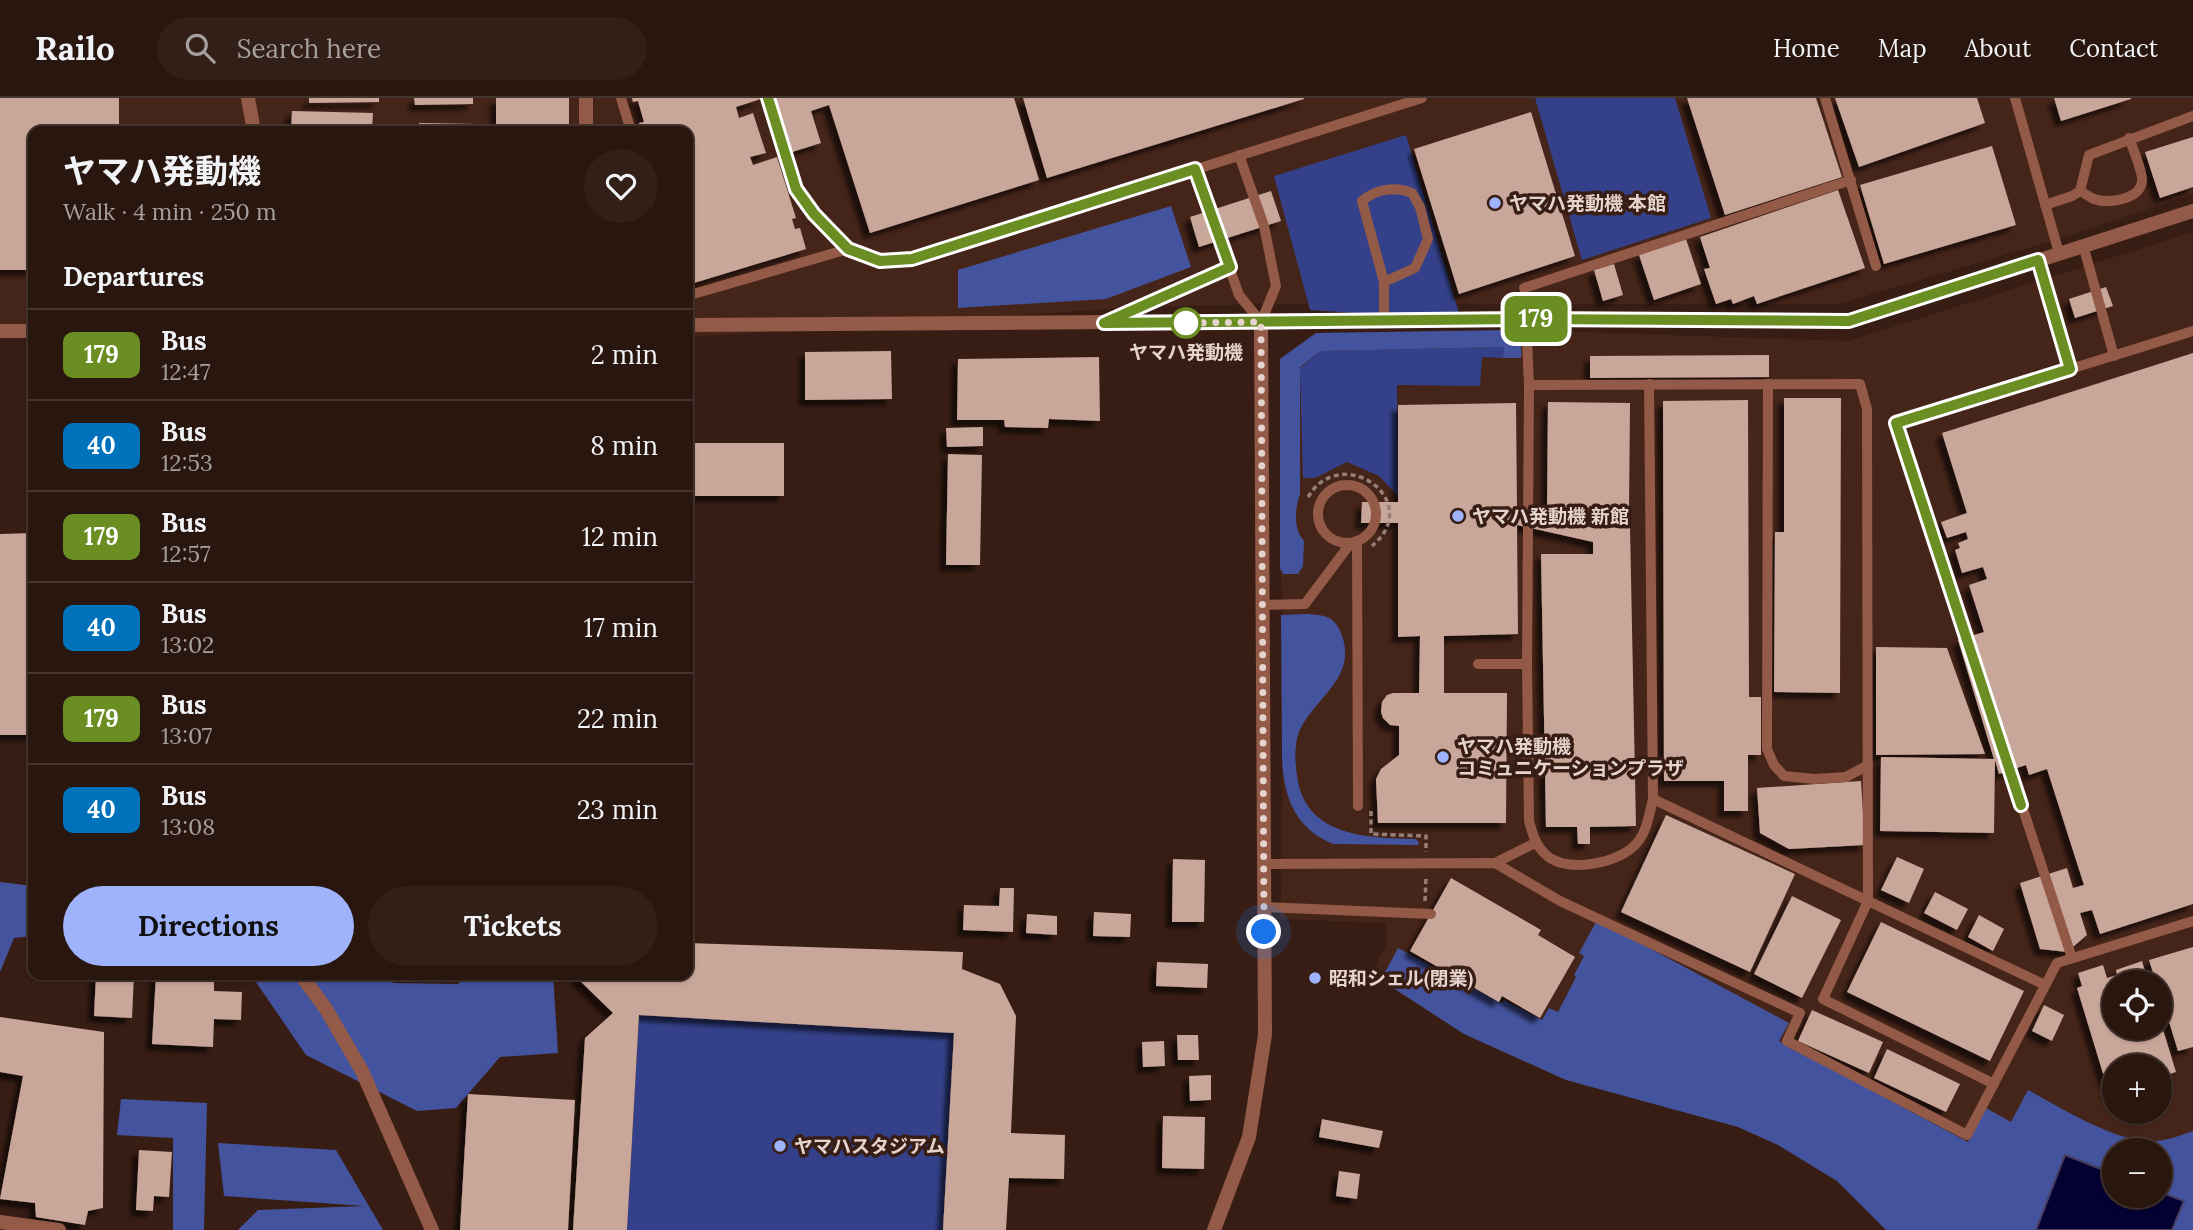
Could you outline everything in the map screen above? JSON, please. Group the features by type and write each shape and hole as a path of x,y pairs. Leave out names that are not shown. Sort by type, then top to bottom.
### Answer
{"street":[{"path":"248,98 253,126"},
{"path":"586,98 586,126"},
{"path":"693,325 1525,319 1849,321 2193,211"},
{"path":"1214,1230 1249,1137 1265,1035 1261,322"},
{"path":"0,331 28,331"},
{"path":"305,980 326,1009 362,1071 432,1230"},
{"path":"0,1222 59,1230"}],"lane":[{"path":"621,98 629,126"},
{"path":"768,98 796,189 814,214 848,249 880,261 912,259 1239,155 1383,104 1422,98"},
{"path":"1825,98 1876,266"},
{"path":"2015,98 2059,253"},
{"path":"2045,205 2080,191 2089,155 2193,116"},
{"path":"2080,191 2095,199 2110,201 2127,197 2139,190 2143,180 2129,138"},
{"path":"1195,169 1239,295 1261,322 1276,286 1264,226 1239,155"},
{"path":"1524,288 1851,180"},
{"path":"1384,282 1415,268 1428,239 1420,207 1412,193 1399,188 1371,194 1362,201 1384,282 1384,321"},
{"path":"2083,244 2114,356"},
{"path":"693,294 848,249"},
{"path":"2038,260 2070,369"},
{"path":"1104,323 1230,267"},
{"path":"1525,319 1529,385 1529,821 1535,843 1550,859 1569,864 1592,864 1612,860 1635,846 1645,831 1653,799 1649,384"},
{"path":"2072,958 1896,423 2193,331"},
{"path":"1768,384 1767,749 1774,765 1784,776 1814,779 1846,777 1868,765"},
{"path":"1529,385 1860,384 1867,409 1868,901 1823,999 1994,1084"},
{"path":"1262,605 1305,604 1353,542 1364,538 1374,526 1377,511 1371,496 1360,487 1344,484 1330,489 1320,501 1317,516 1323,531 1335,541 1353,542"},
{"path":"1353,542 1358,806"},
{"path":"1478,664 1527,664"},
{"path":"1653,799 2045,985"},
{"path":"1263,864 1495,863 1535,843"},
{"path":"1495,863 1560,901 1800,1013 1787,1041 1967,1135 2057,963 2193,920"},
{"path":"1264,907 1428,914"}],"path":[{"path":"1308,497 1322,481 1332,476 1356,476 1377,486 1385,495 1390,516 1378,540 1369,548"},
{"path":"1371,807 1371,834 1426,836 1428,914"}],"shaded area":[{"path":"0,98 2193,98 2193,194 2055,240 1839,304 1269,304 1140,307 693,337 693,126 28,126 28,331 0,331"},
{"path":"1535,98 1675,98 1711,218 1582,260"},
{"path":"1406,135 1461,320 1310,310 1274,176"},
{"path":"1171,206 1191,267 1106,299 958,308 958,270"},
{"path":"2193,232 2193,1230 1886,1230 1837,1181 1778,1145 1738,1127 1566,1080 1464,1034 1371,975 1386,945 1386,923 1279,919 1283,604 1280,568 1280,359 1316,333 1526,330 1848,341"},
{"path":"1511,330 1520,342 1521,358 1503,358 1504,347 1321,351 1300,367 1300,494 1296,518 1298,531 1304,541 1303,566 1298,574 1283,574 1280,568 1280,359 1316,333"},
{"path":"1504,347 1503,358 1482,357 1480,386 1397,385 1398,496 1379,476 1347,462 1315,478 1303,478 1300,368 1321,351"},
{"path":"1307,614 1332,620 1341,633 1345,649 1340,675 1306,720 1297,737 1296,765 1302,796 1312,811 1341,830 1359,835 1416,839 1418,845 1333,844 1309,829 1293,809 1285,784 1282,756 1281,615"},
{"path":"0,882 28,885 28,937 14,938 0,972"},
{"path":"1597,920 1789,1023 1779,1041 1968,1142 1986,1108 2011,1122 2028,1090 2090,1123 2129,1138 2102,1138 2102,1208 2172,1208 2170,1138 2193,1131 2193,1230 1886,1230 1837,1181 1778,1145 1738,1127 1566,1080 1464,1034 1381,980 1398,948 1501,1003 1504,1000 1542,1020 1549,1008 1558,1012 1584,956 1579,953"},
{"path":"254,980 392,980 393,983 458,984 462,980 553,980 558,1053 500,1057 456,1108 417,1111 306,1055"},
{"path":"639,1015 954,1033 943,1230 627,1230"},
{"path":"121,1099 207,1103 204,1230 173,1230 173,1138 117,1135"},
{"path":"218,1143 336,1150 383,1230 238,1230 258,1210 364,1206 224,1196"},
{"path":"2065,1155 2102,1169 2102,1208 2172,1208 2172,1196 2184,1201 2172,1230 2036,1230"}],"building":[{"path":"0,98 119,98 119,126 28,126 28,270 0,270"},
{"path":"309,98 379,98 379,102 309,103"},
{"path":"414,98 473,98 473,104 415,105"},
{"path":"496,98 569,98 569,126 496,126"},
{"path":"632,98 764,98 736,107 739,118 753,113 766,153 750,157 753,165 777,157 796,218 792,219 795,229 800,228 806,249 694,283 693,126 640,126 639,123 644,122 638,101 633,102"},
{"path":"772,98 1014,98 1039,180 870,233 829,105 811,111 821,143 789,153"},
{"path":"1023,98 1304,98 1304,99 1047,178"},
{"path":"1687,98 1816,98 1842,177 1725,215"},
{"path":"1835,98 1977,98 1985,123 1859,167"},
{"path":"2054,98 2131,98 2131,99 2061,121"},
{"path":"292,111 373,113 372,126 291,126"},
{"name":"ヤマハ発動機 本館","path":"1531,112 1575,256 1459,294 1414,149"},
{"path":"419,123 480,124 480,126 419,126"},
{"path":"2193,137 2193,187 2160,198 2145,152"},
{"path":"1992,146 2016,225 1884,264 1860,185"},
{"path":"1838,190 1865,268 1757,304 1754,296 1733,304 1731,299 1716,304 1704,269 1710,268 1700,237"},
{"path":"1271,191 1281,221 1199,247 1190,217"},
{"path":"1686,239 1701,284 1654,300 1639,255"},
{"path":"1614,264 1623,295 1603,301 1594,270"},
{"path":"2106,287 2113,306 2075,318 2069,299"},
{"path":"891,351 892,399 805,400 805,352"},
{"path":"2193,353 2193,904 2100,934 2092,910 2080,913 2087,935 2067,952 2040,949 2020,883 2067,868 2073,888 2084,885 2047,769 2029,775 2026,765 1999,774 1995,760 1994,833 1880,831 1881,757 1994,759 1958,640 1984,632 1969,585 1987,579 1983,567 1962,573 1955,550 1960,548 1958,543 1968,539 1966,532 1947,538 1941,522 1967,513 1942,433"},
{"path":"1769,355 1769,377 1590,378 1590,356"},
{"path":"1099,357 1100,421 1049,419 1048,428 1005,427 1004,420 957,420 958,359"},
{"path":"1784,398 1841,398 1840,693 1774,692 1775,532 1784,532"},
{"path":"1748,400 1749,697 1761,697 1761,755 1748,755 1748,811 1724,811 1724,781 1664,781 1663,401"},
{"path":"1548,402 1630,403 1629,513 1547,512"},
{"path":"1516,403 1517,509 1593,528 1630,527 1636,826 1590,827 1590,844 1578,844 1577,827 1546,827 1541,554 1593,554 1593,542 1517,525 1518,634 1444,636 1444,693 1507,693 1506,823 1378,823 1376,779 1381,769 1399,755 1399,726 1390,725 1383,718 1382,702 1387,695 1393,693 1419,693 1420,636 1398,637 1398,523 1361,523 1362,502 1398,502 1398,405"},
{"path":"983,427 983,446 947,447 946,428"},
{"path":"693,443 784,443 784,496 693,496"},
{"path":"948,454 982,455 980,565 946,565"},
{"path":"28,533 28,735 0,735 0,534"},
{"path":"1876,647 1947,648 1985,754 1876,755"},
{"path":"1861,781 1865,845 1789,849 1760,833 1757,788"},
{"path":"1666,815 1795,874 1750,972 1621,912"},
{"path":"1897,857 1924,869 1909,903 1881,890"},
{"path":"1173,859 1205,860 1204,922 1172,922"},
{"path":"1451,878 1541,930 1538,935 1575,957 1540,1018 1502,996 1499,1002 1410,951"},
{"path":"1000,888 1014,888 1013,932 963,930 964,905 999,906"},
{"path":"1935,892 1968,909 1957,930 1924,913"},
{"path":"1792,896 1841,920 1802,998 1754,974"},
{"path":"1094,912 1131,914 1130,937 1093,936"},
{"path":"1027,914 1057,916 1057,935 1026,933"},
{"path":"1979,915 2004,929 1993,951 1968,937"},
{"path":"1881,922 2024,991 1990,1061 1847,992"},
{"path":"693,943 963,952 962,969 1000,984 1016,1016 1011,1133 1065,1135 1064,1179 1009,1178 1006,1230 943,1230 954,1033 639,1015 627,1230 573,1230 585,1038 613,1013 579,980 693,980"},
{"path":"2193,947 2193,1047 2178,1051 2172,1031 2172,970 2152,970 2149,960"},
{"path":"2142,961 2145,970 2116,970"},
{"path":"1157,962 1208,964 1207,988 1156,986"},
{"path":"2103,965 2102,1040 2166,1040 2170,1054 2102,1054 2102,1070 2077,988 2082,986 2078,973"},
{"path":"96,980 134,980 132,1018 94,1016"},
{"path":"156,980 214,980 214,991 242,992 241,1020 214,1019 213,1047 152,1044"},
{"path":"2044,1005 2064,1015 2052,1041 2032,1031"},
{"path":"1812,1010 1883,1042 1869,1073 1798,1041"},
{"path":"0,1017 104,1032 103,1208 88,1211 85,1225 36,1217 35,1203 0,1199 23,1076 0,1072"},
{"path":"1177,1035 1198,1035 1199,1060 1178,1060"},
{"path":"1164,1041 1165,1066 1143,1067 1142,1042"},
{"path":"1887,1049 1960,1084 1946,1112 1874,1078"},
{"path":"1211,1075 1211,1100 1190,1101 1189,1076"},
{"path":"468,1094 575,1100 568,1230 460,1230"},
{"path":"1163,1116 1205,1117 1204,1169 1162,1168"},
{"path":"1322,1119 1383,1131 1379,1148 1319,1137"},
{"path":"139,1150 172,1152 169,1197 154,1196 153,1211 136,1210"},
{"path":"1339,1171 1360,1174 1357,1199 1336,1196"}],"bus line":[{"name":"179","path":"768,98 796,189 814,214 848,249 880,261 912,259 1195,169 1230,267 1104,323 1525,319 1849,321 2038,260 2070,369 1896,423 2021,805"}],"place":[{"name":"ヤマハ発動機 本館","path":"1495,203"},
{"name":"ヤマハ発動機","path":"1186,323"},
{"name":"ヤマハ発動機 新館","path":"1458,516"},
{"name":"ヤマハ発動機 コミュニケーションプラザ","path":"1443,757"},
{"name":"昭和シェル(閉業)","path":"1315,978"},
{"name":"ヤマハスタジアム","path":"780,1146"}],"route":[{"path":"1186,323 1182,323 1261,322 1264,932"}]}
